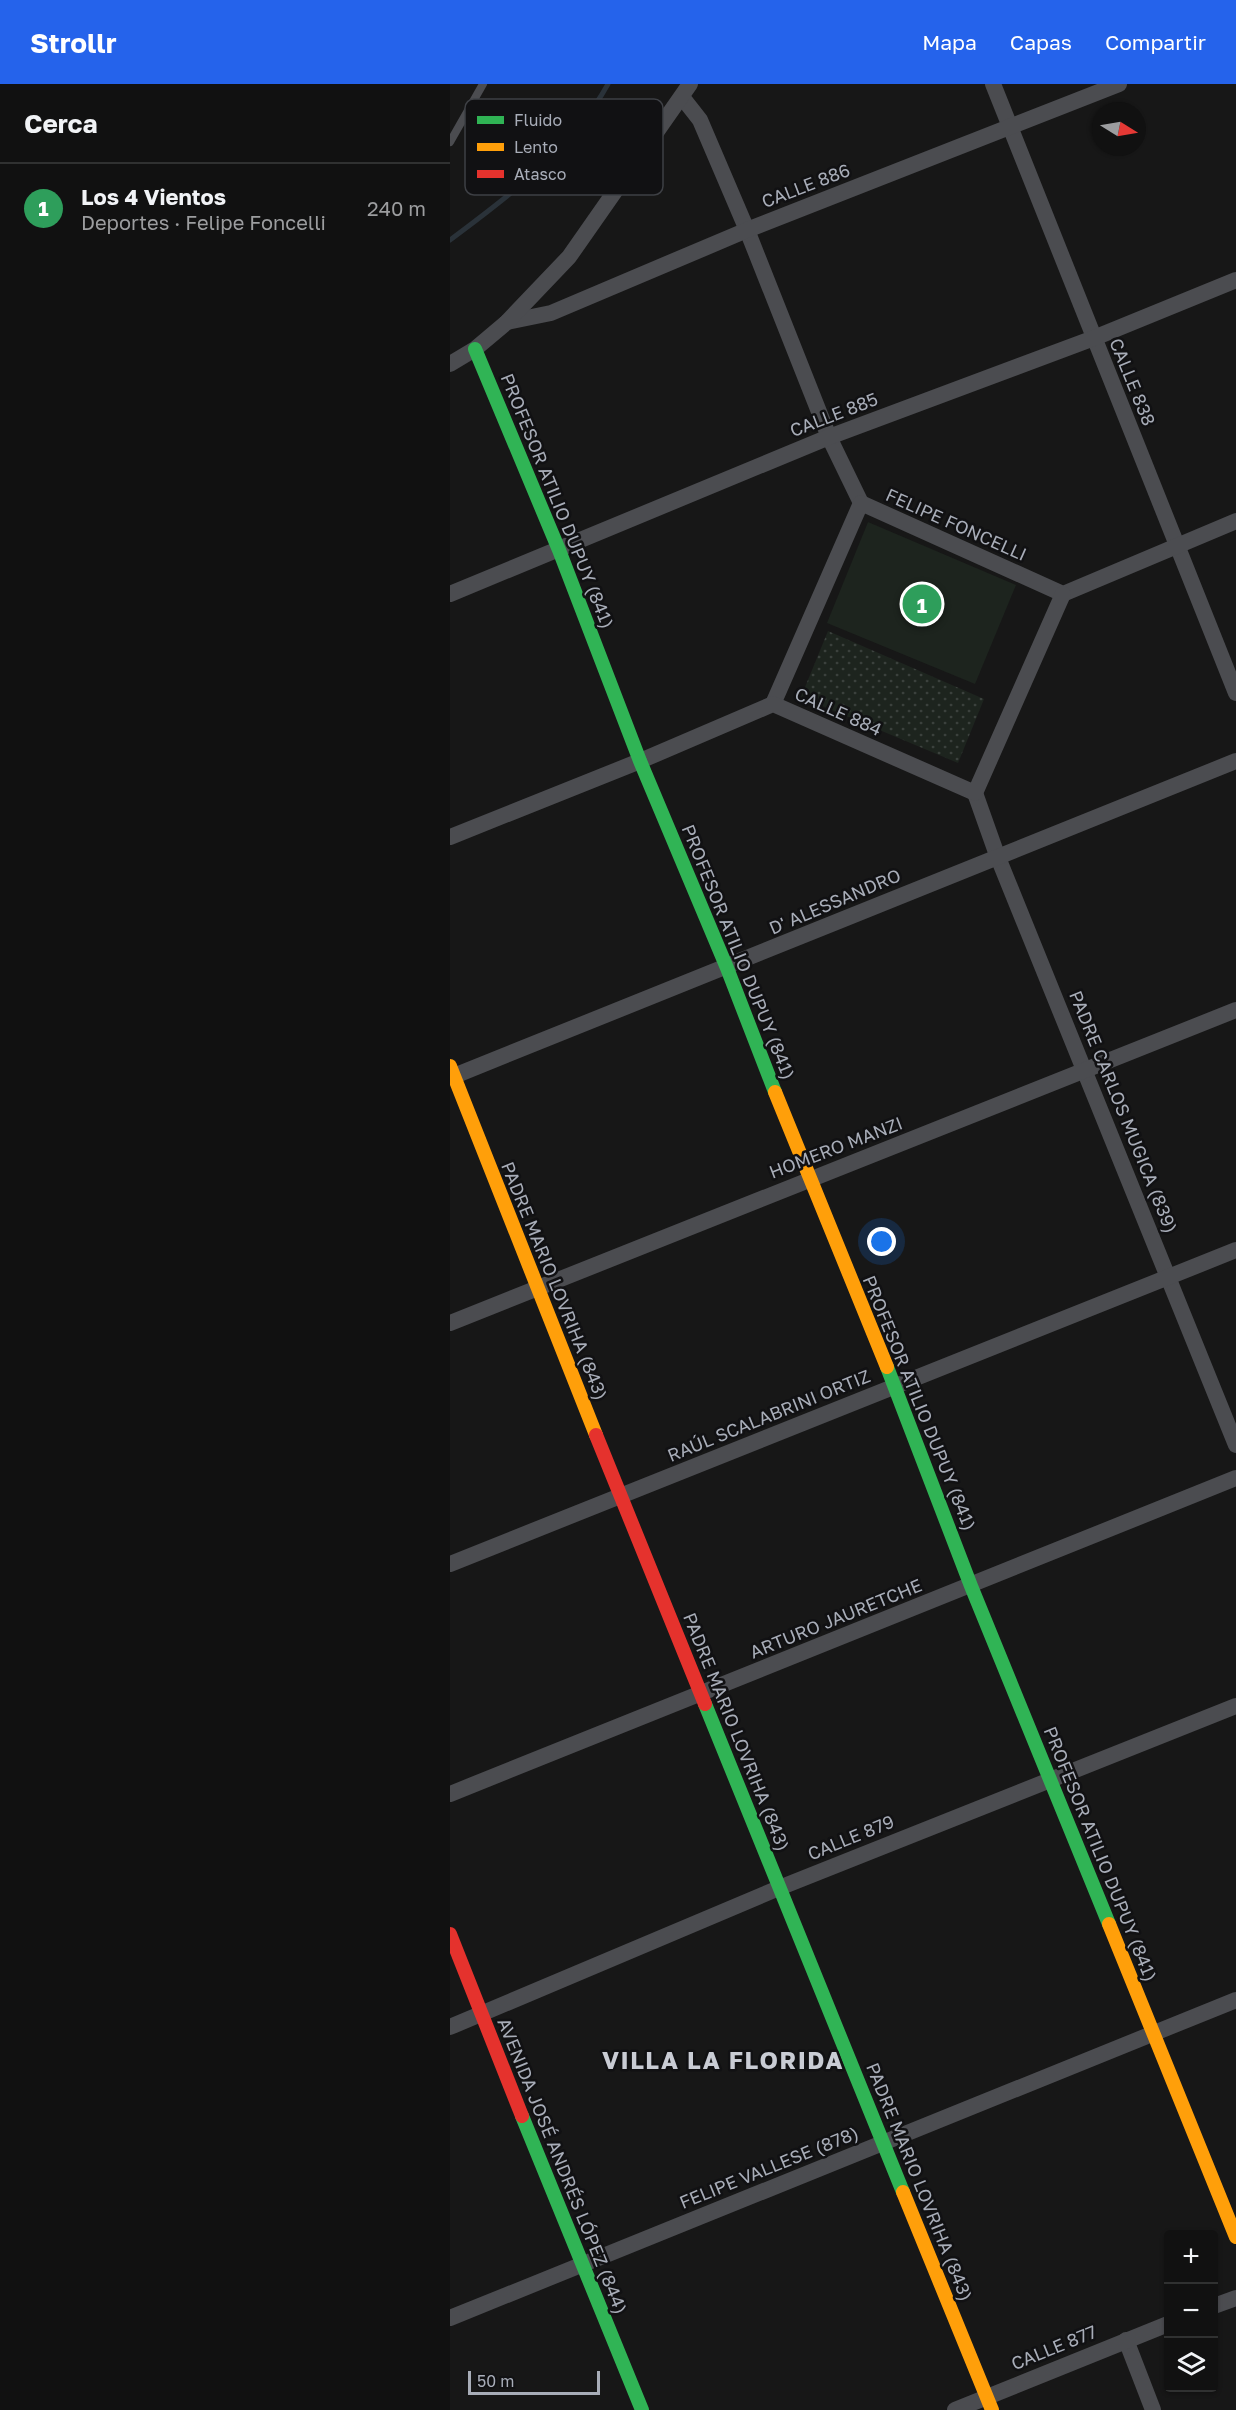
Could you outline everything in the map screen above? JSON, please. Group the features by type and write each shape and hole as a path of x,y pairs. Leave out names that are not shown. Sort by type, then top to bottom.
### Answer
{"street":[{"name":"CALLE 838","path":"993,84 1236,693"},
{"name":"CALLE 886","path":"507,322 551,313 747,230 1119,84"},
{"path":"663,123 686,90 747,230 829,437 861,503"},
{"path":"450,364 475,349 507,322 569,257 612,195"},
{"name":"CALLE 885","path":"450,594 829,437 1094,338 1236,280"},
{"name":"PROFESOR ATILIO DUPUY (841)","path":"475,349 559,550 640,761 727,968 809,1179 895,1387 971,1586 1236,2237"},
{"name":"FELIPE FONCELLI","path":"773,704 861,503 1063,594"},
{"path":"975,793 1063,594 1236,521"},
{"name":"CALLE 884","path":"450,837 640,761 773,704 975,793"},
{"name":"D' ALESSANDRO","path":"451,1074 727,968 998,855 1236,761"},
{"name":"PADRE CARLOS MUGICA (839)","path":"975,793 1236,1445"},
{"name":"HOMERO MANZI","path":"450,1323 1236,1010"},
{"name":"PADRE MARIO LOVRIHA (843)","path":"451,1074 989,2404"},
{"name":"RAÚL SCALABRINI ORTIZ","path":"450,1564 1236,1250"},
{"name":"ARTURO JAURETCHE","path":"450,1794 1236,1478"},
{"name":"CALLE 879","path":"450,2026 779,1888 1236,1706"},
{"name":"AVENIDA JOSÉ ANDRÉS LÓPEZ (844)","path":"450,1934 581,2264 642,2410"},
{"name":"FELIPE VALLESE (878)","path":"450,2318 1236,2000"},
{"path":"1218,2305 1236,2298"},
{"name":"CALLE 877","path":"955,2410 989,2404 1126,2340 1164,2326"},
{"path":"1126,2340 1153,2410"}],"lane":[{"path":"474,99 483,84"},
{"path":"450,142 465,116"}],"shaded area":[{"path":"868,522 1016,585 975,684 827,623"},
{"path":"828,631 984,699 958,763 801,697"}],"waterway":[{"path":"599,99 608,84"},
{"path":"450,240 509,195"}],"traffic: fast":[{"path":"475,349 559,550 640,761 727,968 775,1092"},
{"path":"887,1367 971,1586 1109,1924"},
{"path":"705,1704 903,2192"},
{"path":"522,2116 642,2410"}],"traffic: slow":[{"path":"450,1066 596,1435"},
{"path":"775,1092 887,1367"},
{"path":"1109,1924 1236,2237"},
{"path":"903,2192 992,2410"}],"traffic: jam":[{"path":"596,1435 705,1704"},
{"path":"450,1934 522,2116"}],"place":[{"name":"Los 4 Vientos","path":"922,604"}],"district":[{"name":"VILLA LA FLORIDA","path":"723,2061"}]}
